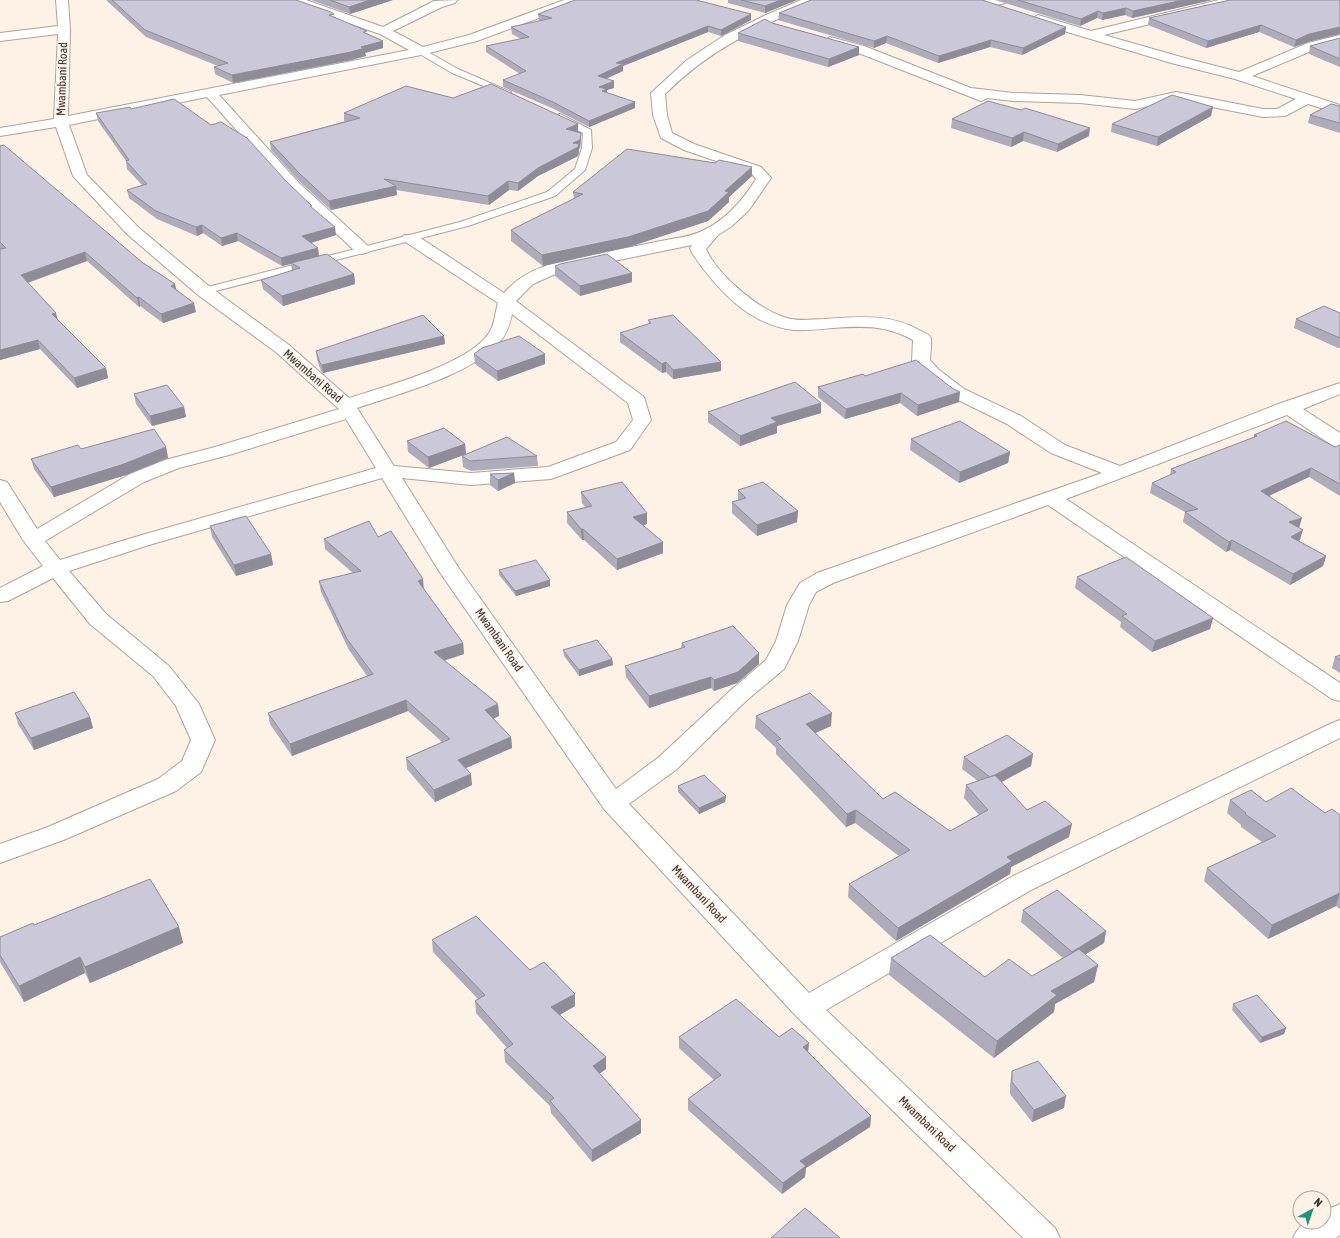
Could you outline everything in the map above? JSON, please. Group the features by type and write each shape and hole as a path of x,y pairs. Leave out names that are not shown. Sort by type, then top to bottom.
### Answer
{"street":[{"name":"Mwambani Road","path":"62,0 64,29 61,122 80,176 133,231 204,291 283,349 348,408 386,471 450,571 613,803 806,1008 1044,1238"},
{"path":"294,0 384,31 421,51"},
{"path":"384,31 431,7 451,0"},
{"path":"0,132 61,122 421,51 473,38 575,0"},
{"path":"812,0 765,19 716,45 673,76 658,93 660,115 666,135 689,147 756,170 764,178 750,199 726,224 711,234 698,248 700,253 742,302 767,316 786,323 803,325 870,320 886,322 906,328 922,338 921,361 932,373 958,393 1014,420 1058,449 1120,473"},
{"path":"1088,35 1105,32 1153,18 1235,0"},
{"path":"990,1 1010,10"},
{"path":"749,15 765,19 776,26 783,28"},
{"path":"1024,15 1088,35 1240,76 1307,99 1333,105 1340,110"},
{"path":"0,37 64,29"},
{"path":"817,38 860,49 968,92 1017,108"},
{"path":"1240,76 1312,46 1340,38"},
{"path":"210,92 294,186 362,249"},
{"path":"968,92 1013,97 1080,99 1135,105 1176,96 1186,96 1263,113 1280,113 1307,99"},
{"path":"33,540 137,478 172,464 222,451 348,408 410,384 471,357 485,348 496,336 503,319 507,302 526,281 553,269 697,239 711,234"},
{"path":"0,584 142,541 386,471 471,480 551,473 623,446 642,420 637,401 507,302 410,238"},
{"path":"613,803 668,763 739,694 776,664 787,641 798,606 808,588 825,578 1120,473 1340,388"},
{"path":"1288,407 1340,442"},
{"path":"0,486 33,540 98,619 161,671 187,704 203,740 192,766 167,785 57,833 0,854"},
{"path":"1051,498 1340,694"},
{"path":"0,596 56,568"},
{"path":"806,1008 1022,883 1340,728"},
{"path":"1309,1238 1340,1218"}],"lane":[{"path":"421,51 455,71 518,97"},
{"path":"204,291 362,249 464,224 551,194 580,170 587,148 588,132 550,112"}],"building":[{"path":"112,0 296,0 331,12 334,14 329,15 367,31 363,32 383,41 361,47 365,48 351,52 232,75 214,67 228,63 145,30"},
{"path":"330,0 370,0 349,7"},
{"path":"575,0 696,0 751,14 721,30 708,26 616,63 623,64 598,76 614,81 599,87 607,89 602,91 635,102 589,121 553,102 503,80 526,71 486,46 529,37 511,27 552,18 538,14"},
{"path":"741,0 781,0 765,6"},
{"path":"811,0 982,0 1066,27 1023,48 991,40 939,56 887,36 874,41 779,13"},
{"path":"1018,0 1183,0 1133,11 1126,8 1103,13 1098,11 1081,19"},
{"path":"1230,0 1340,0 1340,27 1309,34 1296,40 1261,25 1208,41 1149,18"},
{"path":"765,19 772,23 859,47 829,59 738,33"},
{"path":"1340,38 1340,59 1310,46"},
{"path":"491,84 578,124 566,129 581,133 580,140 573,143 579,144 578,147 538,168 518,183 508,181 488,196 384,179 396,186 329,201 299,173 270,142 360,118 344,113 406,86 453,98"},
{"path":"1172,95 1213,107 1158,137 1112,124"},
{"path":"174,99 211,125 221,122 247,138 287,182 312,206 310,206 335,227 302,236 318,248 281,258 237,233 221,238 202,225 196,227 156,211 127,190 147,184 126,161 129,160 96,113 130,107 131,109"},
{"path":"988,101 1021,110 1025,108 1090,128 1058,144 1024,132 1012,138 952,119"},
{"path":"1331,104 1340,106 1340,123 1310,115"},
{"path":"4,145 143,263 175,284 171,286 194,303 161,314 139,297 137,298 85,252 21,275 56,313 52,314 106,368 74,378 38,340 0,350 0,249 6,248 0,242 0,146"},
{"path":"627,149 715,163 719,160 752,167 725,191 729,192 708,211 628,237 542,255 511,230 583,194 573,192"},
{"path":"327,254 354,274 282,296 261,280 300,268 291,263"},
{"path":"607,254 632,273 580,286 555,266 560,264"},
{"path":"1324,306 1340,313 1340,338 1296,319"},
{"path":"423,315 444,336 322,365 320,363 316,351"},
{"path":"673,315 721,362 673,370 666,362 662,364 620,333 651,323 648,320"},
{"path":"519,336 545,354 497,371 474,354 482,348"},
{"path":"916,360 952,388 960,392 918,405 901,393 846,409 818,387 863,374 865,376"},
{"path":"795,382 821,403 771,418 777,422 740,436 708,412"},
{"path":"167,385 184,407 150,416 134,394"},
{"path":"960,421 1010,452 960,472 911,439"},
{"path":"1286,421 1335,447 1340,445 1340,484 1311,468 1261,491 1302,518 1289,522 1303,530 1291,537 1326,556 1293,574 1232,540 1229,542 1185,512 1198,509 1152,483 1176,472 1171,469 1257,436 1254,435"},
{"path":"444,428 465,444 428,457 407,441"},
{"path":"154,429 166,447 124,464 51,487 31,459 78,445 81,449"},
{"path":"507,437 537,456 470,461 462,456"},
{"path":"514,473 498,480 490,474"},
{"path":"622,482 647,513 633,517 663,542 617,559 583,529 581,529 567,512 592,506 581,492"},
{"path":"763,482 798,511 757,525 732,502 746,498 738,490"},
{"path":"246,516 271,554 234,565 210,526"},
{"path":"369,521 378,537 391,531 423,579 418,581 463,643 434,652 498,704 485,710 511,737 458,760 471,774 434,790 406,758 450,739 406,700 290,744 268,713 373,674 347,639 319,581 361,571 324,539"},
{"path":"1126,557 1213,618 1155,641 1122,616 1127,614 1077,577"},
{"path":"536,560 550,580 515,591 499,570"},
{"path":"733,626 759,653 738,672 714,680 711,677 649,696 625,666 685,647 682,643"},
{"path":"597,640 612,659 579,670 563,650"},
{"path":"1340,655 1340,660 1335,657"},
{"path":"74,692 90,717 31,738 15,713"},
{"path":"810,693 832,713 806,724 883,799 895,792 950,831 988,810 966,785 995,775 1027,810 1045,801 1072,824 1007,857 1012,861 898,928 849,884 910,850 856,810 847,814 776,741 781,739 756,716"},
{"path":"1007,735 1033,754 990,777 964,757"},
{"path":"704,775 726,796 699,808 678,786"},
{"path":"1291,788 1325,813 1332,809 1340,815 1340,893 1272,925 1207,868 1276,836 1245,814 1246,813 1230,800 1251,790 1266,802"},
{"path":"150,879 179,927 85,967 80,957 19,986 0,955 0,937"},
{"path":"1057,890 1106,931 1072,952 1023,910"},
{"path":"476,916 530,970 544,962 575,994 551,1007 606,1057 593,1066 641,1120 592,1150 550,1101 554,1098 504,1050 513,1044 475,1001 485,995 432,940"},
{"path":"930,935 985,977 1009,959 1032,976 1079,949 1098,965 1051,991 1057,995 997,1041 891,958"},
{"path":"1257,995 1286,1028 1262,1037 1233,1004"},
{"path":"736,999 779,1037 792,1028 809,1043 803,1047 871,1116 800,1161 806,1166 783,1183 688,1099 721,1075 679,1037"},
{"path":"1038,1061 1066,1096 1034,1110 1012,1082 1012,1071"},
{"path":"805,1208 840,1238 771,1238"}]}
